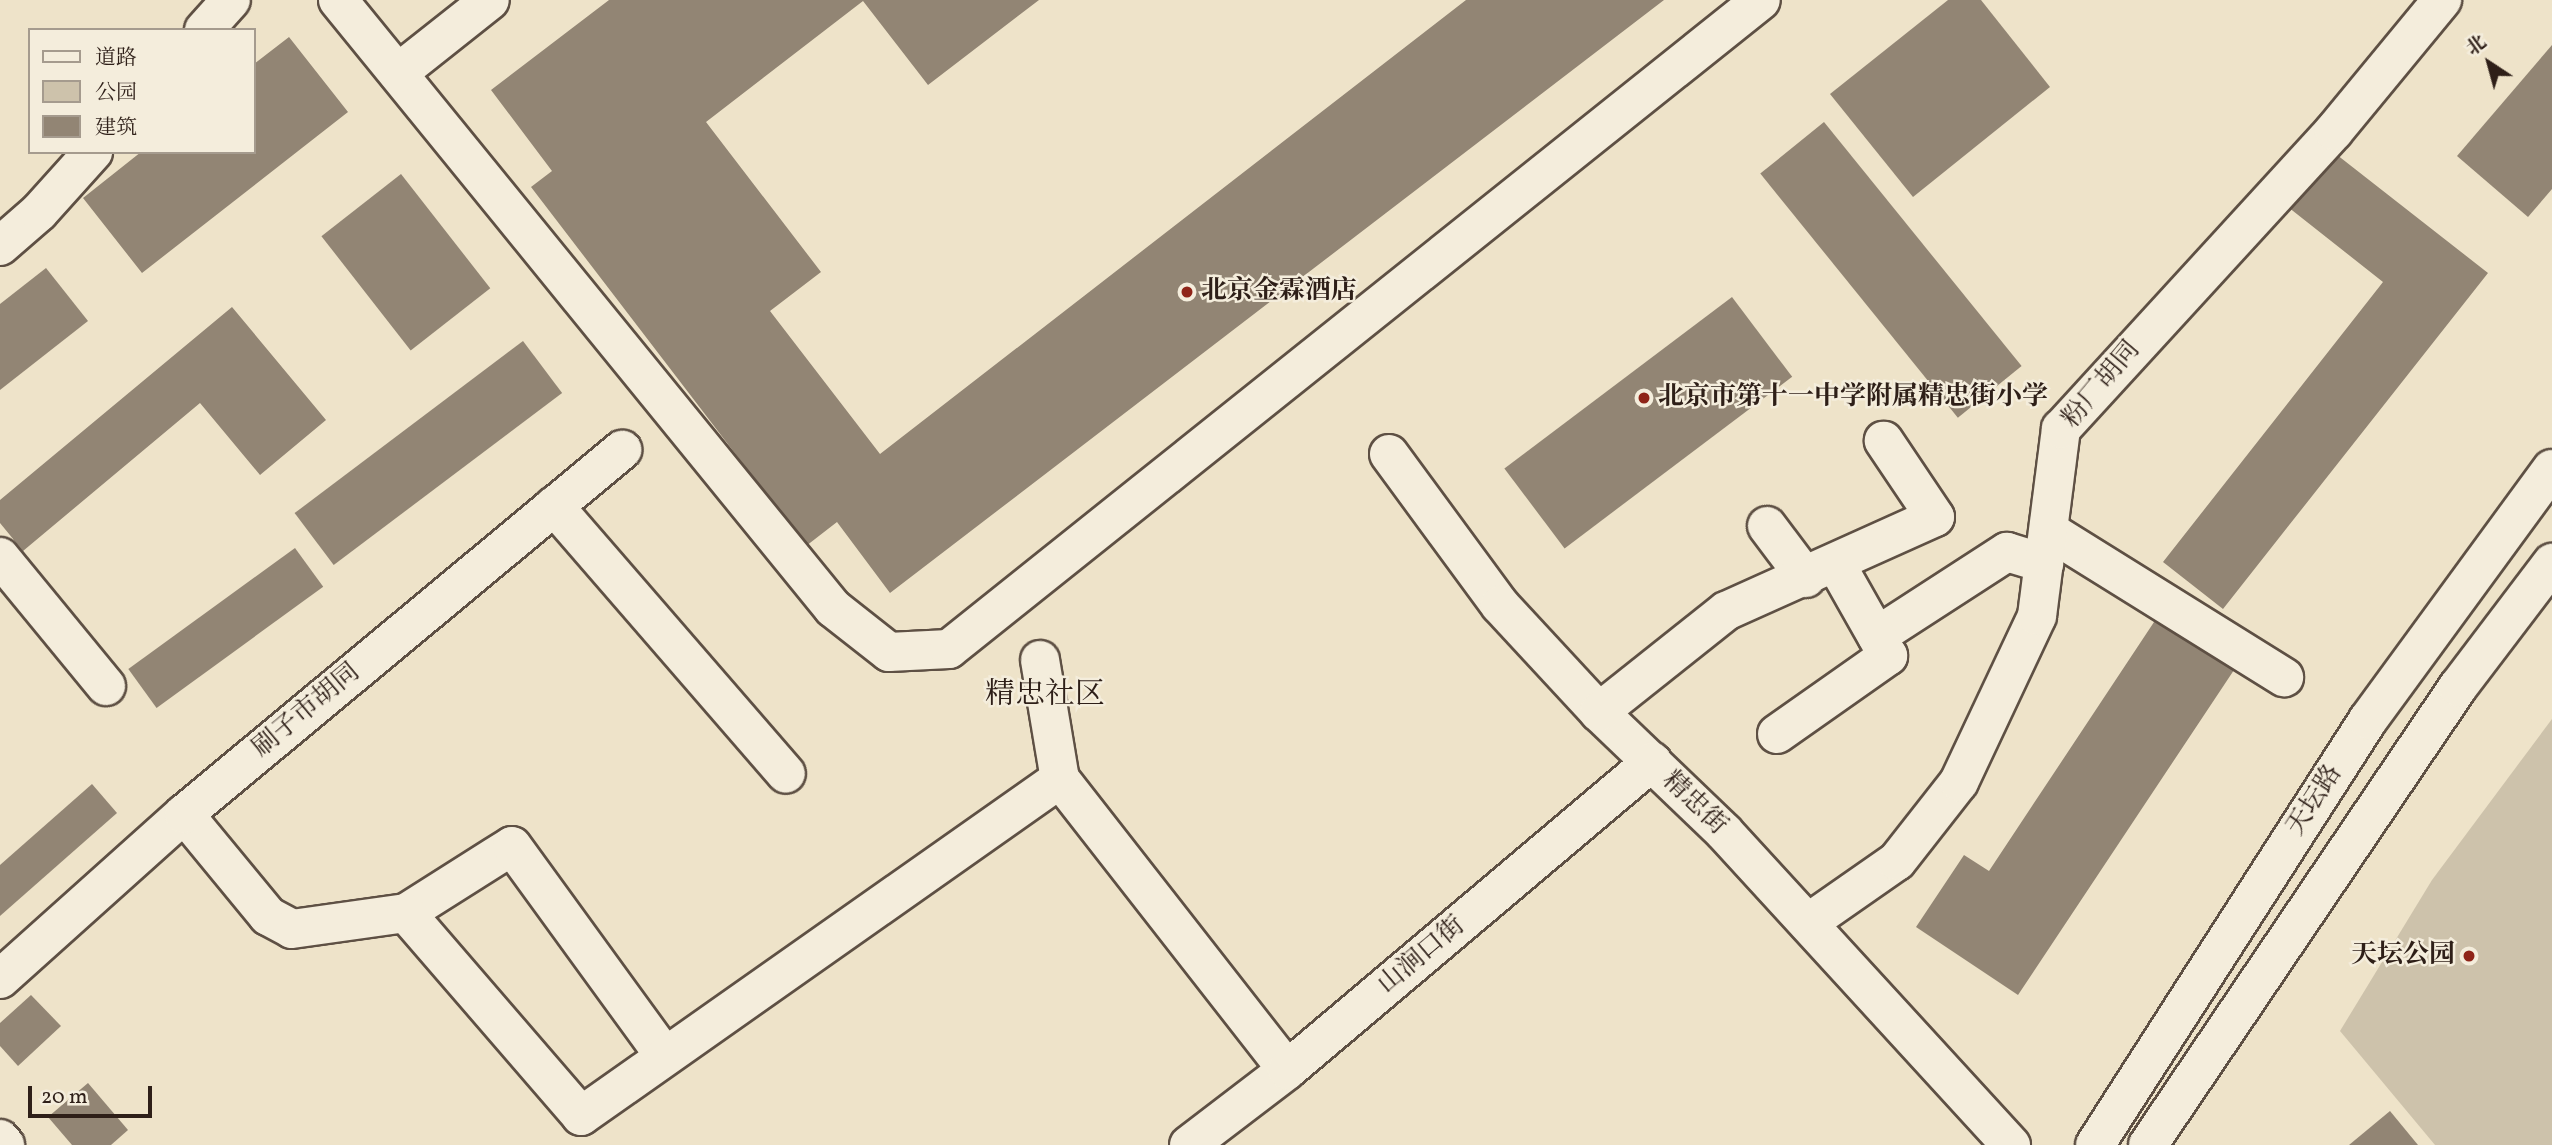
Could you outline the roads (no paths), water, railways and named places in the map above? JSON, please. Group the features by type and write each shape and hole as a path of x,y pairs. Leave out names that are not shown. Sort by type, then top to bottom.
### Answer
{"street":[{"path":"206,28 230,0"},
{"path":"338,0 833,608 889,652 949,649 1760,0"},
{"path":"398,73 490,0"},
{"name":"粉厂胡同","path":"1808,923 1897,861 1958,782 2037,616 2061,429 2334,131 2442,0"},
{"path":"0,246 39,212 91,154"},
{"path":"1600,712 1726,611 1821,571 1935,517 1884,441"},
{"name":"刷子市胡同","path":"0,979 184,814 622,450"},
{"name":"精忠街","path":"1389,454 1500,605 1600,712 1808,923 2002,1141"},
{"name":"天坛路","path":"2095,1145 2368,720 2552,470"},
{"path":"554,506 786,774"},
{"path":"1767,526 1821,571 1877,636 1888,656 1777,734"},
{"path":"1877,636 2007,552 2047,547 2284,677"},
{"path":"0,557 106,686"},
{"name":"天坛路","path":"2148,1145 2458,687 2552,563"},
{"path":"1040,660 1060,779 1287,1070"},
{"name":"山涧口街","path":"1189,1145 1287,1070 1652,762"},
{"path":"406,913 581,1116 664,1055 1060,779"},
{"path":"184,814 268,916 292,929 406,913 512,846 664,1055"},
{"path":"0,1139 5,1145"}],"place":[{"name":"北京金霖酒店","path":"1187,292"},
{"name":"北京市第十一中学附属精忠街小学","path":"1644,398"},
{"name":"天坛公园","path":"2469,956"}],"district":[{"name":"精忠社区","path":"1045,695"}]}
